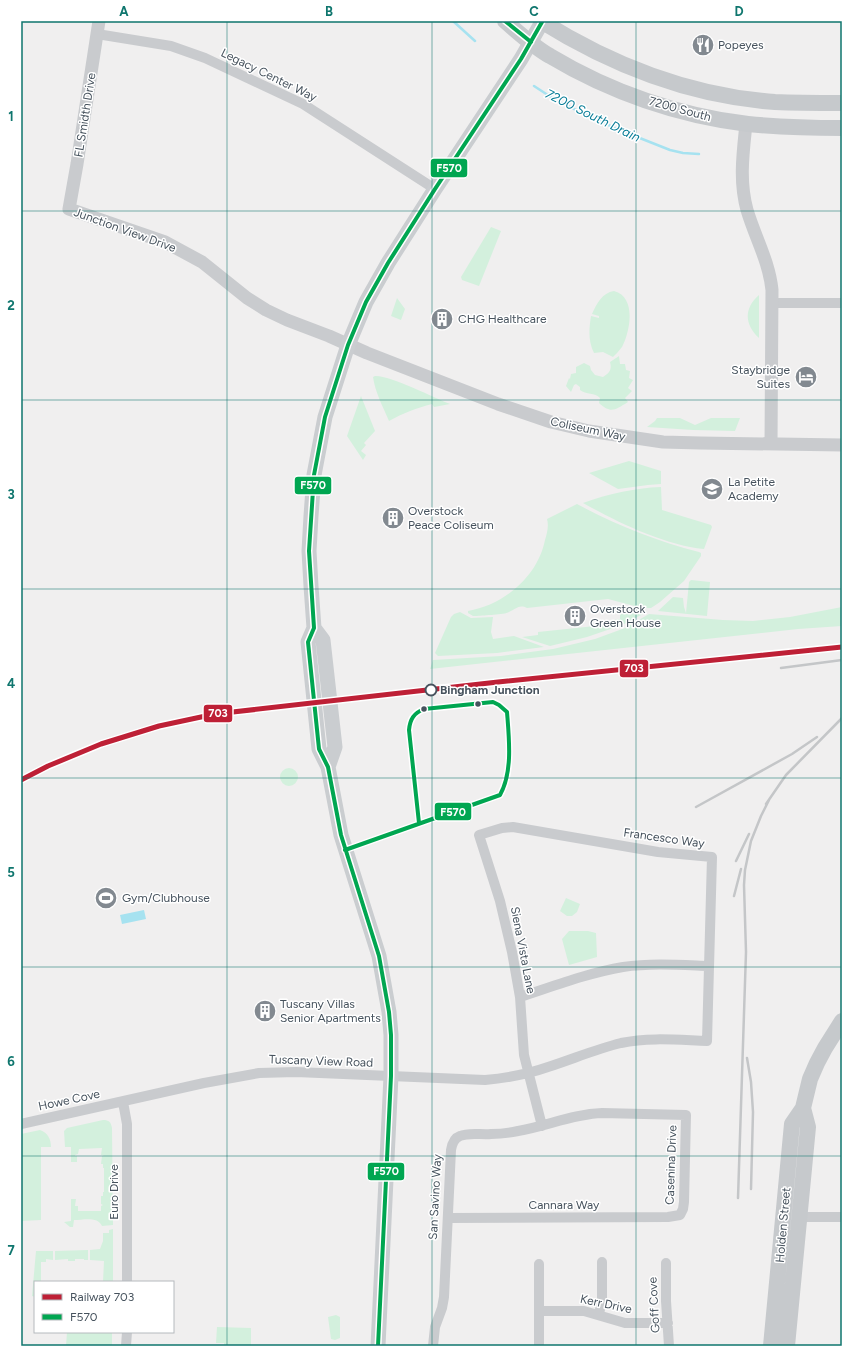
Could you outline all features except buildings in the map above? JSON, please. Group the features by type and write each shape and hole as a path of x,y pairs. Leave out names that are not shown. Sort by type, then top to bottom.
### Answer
{"main road":[{"name":"7200 South","path":"505,21 549,56 576,70 630,94 682,111 746,124 796,128 842,128"},
{"name":"7200 South","path":"542,21 572,40 597,53 639,71 680,84 727,96 774,102 842,103"},
{"path":"378,1346 391,1076 390,1024 382,971 370,925 341,835 328,767 334,747 323,640 314,628 311,586 310,545 314,475 326,417 348,345 366,302 381,275 435,190 521,59 542,21"},
{"name":"Holden Street","path":"770,1346 792,1124 803,1108 810,1079 817,1063 842,1021"},
{"name":"Holden Street","path":"787,1346 808,1127 803,1108"}],"street":[{"name":"Legacy Center Way","path":"98,27 171,46 205,58 307,106 435,190"},
{"name":"FL Smidth Drive","path":"69,209 98,27"},
{"path":"746,124 742,167 747,209 770,274 772,303 772,444"},
{"name":"Junction View Drive","path":"69,209 165,242 178,248 202,262 247,298 266,310 348,345"},
{"path":"772,303 842,304"},
{"name":"Coliseum Way","path":"348,345 367,354 498,404 551,422 589,431 663,442 842,445"},
{"name":"Francesco Way","path":"479,835 502,828 513,827 658,852 712,858 707,1040"},
{"name":"Siena Vista Lane","path":"479,835 507,927 520,997 522,1048 542,1126"},
{"path":"520,997 585,976 617,968 652,965 709,966"},
{"name":"Tuscany View Road","path":"123,1102 204,1083 258,1073 296,1072 486,1080 506,1078 528,1073 602,1049 633,1041 661,1039 707,1040"},
{"name":"Howe Cove","path":"21,1124 123,1102"},
{"name":"Euro Drive","path":"123,1102 127,1124 127,1281"},
{"name":"San Savino Way","path":"433,1346 435,1327 443,1301 450,1150 456,1139 464,1135 506,1133 542,1126 573,1116 596,1113 686,1115"},
{"name":"Casenina Drive","path":"680,1215 684,1202 686,1115"},
{"name":"Cannara Way","path":"448,1218 668,1218 680,1215"},
{"path":"799,1217 842,1217"},
{"path":"599,1315 602,1298 602,1262"},
{"name":"Goff Cove","path":"666,1263 666,1301 670,1346"},
{"path":"539,1264 539,1346"},
{"name":"Kerr Drive","path":"539,1311 578,1310 630,1324 668,1323"},
{"path":"126,1346 127,1333"}],"green space":[{"path":"491,227 501,231 479,286 462,280 461,277"},
{"path":"614,291 626,300 629,307 630,316 625,341 613,357 603,352 594,353 589,330 591,316 599,318 599,316 592,314 598,302 603,296"},
{"path":"759,295 759,338 754,333 748,322 748,311 754,300"},
{"path":"397,298 405,309 401,320 391,316"},
{"path":"619,356 620,364 625,364 626,370 630,371 629,378 633,380 628,388 632,391 625,398 628,402 620,407 613,410 607,409 599,403 600,398 598,396 582,392 580,387 576,384 571,392 566,386 571,374 576,373 576,367 584,363 590,366 595,375 603,377 610,371 610,362"},
{"path":"375,376 391,379 450,404 434,407 432,404 415,409 389,421 376,388 373,377"},
{"path":"361,396 375,431 364,443 366,445 361,451 366,455 363,460 347,436"},
{"path":"657,418 680,418 695,425 711,418 740,418 735,431 647,427"},
{"path":"629,461 661,471 661,484 618,489 589,473"},
{"path":"661,487 662,510 711,525 712,527 704,549 673,543 641,532 583,503 621,492"},
{"path":"577,504 636,532 699,552 701,553 701,556 684,581 651,608 642,608 608,599 527,608 520,607 506,613 499,614 473,616 468,613 468,611 481,608 506,595 527,577 541,553 548,530 547,519"},
{"path":"691,580 710,582 707,616 658,611 673,597 683,598 686,613 689,582"},
{"path":"842,607 842,626 798,629 430,669 433,660 501,656 553,649 595,639 625,628 649,614 753,621 790,617"},
{"path":"626,609 643,614 622,625 587,637 550,646 522,637 538,635 538,632 614,624 614,620 620,619 620,615"},
{"path":"460,612 471,618 493,617 491,632 493,639 514,636 544,647 497,653 438,656 435,653 451,617"},
{"path":"289,768 295,771 298,777 295,783 289,786 283,783 280,777 283,771"},
{"path":"566,898 580,904 577,912 572,916 567,916 560,911"},
{"path":"569,931 588,931 596,933 597,957 569,965 562,939"},
{"path":"107,1120 111,1124 112,1128 113,1225 102,1226 97,1221 86,1219 74,1220 73,1227 70,1227 64,1222 71,1221 71,1199 76,1199 75,1206 78,1206 78,1211 101,1211 101,1206 103,1205 101,1204 101,1196 103,1196 104,1192 104,1168 103,1164 101,1164 102,1156 104,1155 101,1155 102,1148 79,1149 78,1154 75,1155 77,1156 77,1162 71,1162 71,1147 65,1147 64,1131 67,1128"},
{"path":"40,1130 48,1137 51,1147 41,1147 41,1220 21,1221 21,1134"},
{"path":"113,1229 113,1281 103,1281 104,1261 90,1260 90,1250 100,1249 103,1241 103,1233 109,1233 109,1230"},
{"path":"88,1250 88,1260 55,1260 55,1251"},
{"path":"36,1251 53,1251 53,1260 46,1259 46,1262 41,1262 41,1281 34,1281 34,1297 32,1296"},
{"path":"336,1315 340,1317 340,1338 335,1340 331,1339 328,1317"},
{"path":"217,1327 251,1328 251,1346 224,1346 224,1343 216,1343"},
{"path":"67,1333 112,1333 112,1346 66,1346"}],"water":[{"path":"144,910 146,919 122,924 120,915"}],"waterway":[{"name":"7200 South Drain","path":"453,21 475,41"},
{"name":"7200 South Drain","path":"534,86 557,101 617,129 670,150 699,154"}],"railway":[{"path":"781,668 842,660"},
{"path":"766,804 786,775 842,718"},
{"path":"696,807 792,754 817,737"},
{"path":"738,1198 746,952 745,870 751,841 769,800"},
{"path":"736,861 749,834"},
{"path":"734,896 741,869"},
{"path":"747,1058 751,1082 753,1112 751,1189"}],"rail line":[{"name":"703","path":"21,780 48,766 101,744 159,726 215,714 498,682 842,647"}],"transit line":[{"name":"F570","path":"505,21 531,42"},
{"name":"F570","path":"378,1346 391,1076 391,1035 389,1012 379,956 341,835 328,767 319,749 308,642 314,628 309,551 314,475 325,417 348,345 366,302 388,263 435,189 521,59 542,22 541,21"},
{"name":"F570","path":"345,850 500,795 507,776 509,744 507,712 499,705 493,702 424,709 413,717 409,730 419,823"}],"place":[{"name":"Popeyes","path":"703,45"},
{"name":"CHG Healthcare","path":"442,319"},
{"name":"Staybridge Suites","path":"806,377"},
{"name":"La Petite Academy","path":"712,489"},
{"name":"Overstock Peace Coliseum","path":"393,518"},
{"name":"Overstock Green House","path":"575,616"},
{"name":"Bingham Junction","path":"431,690"},
{"name":"Gym/Clubhouse","path":"106,898"},
{"name":"Tuscany Villas Senior Apartments","path":"265,1011"}]}
